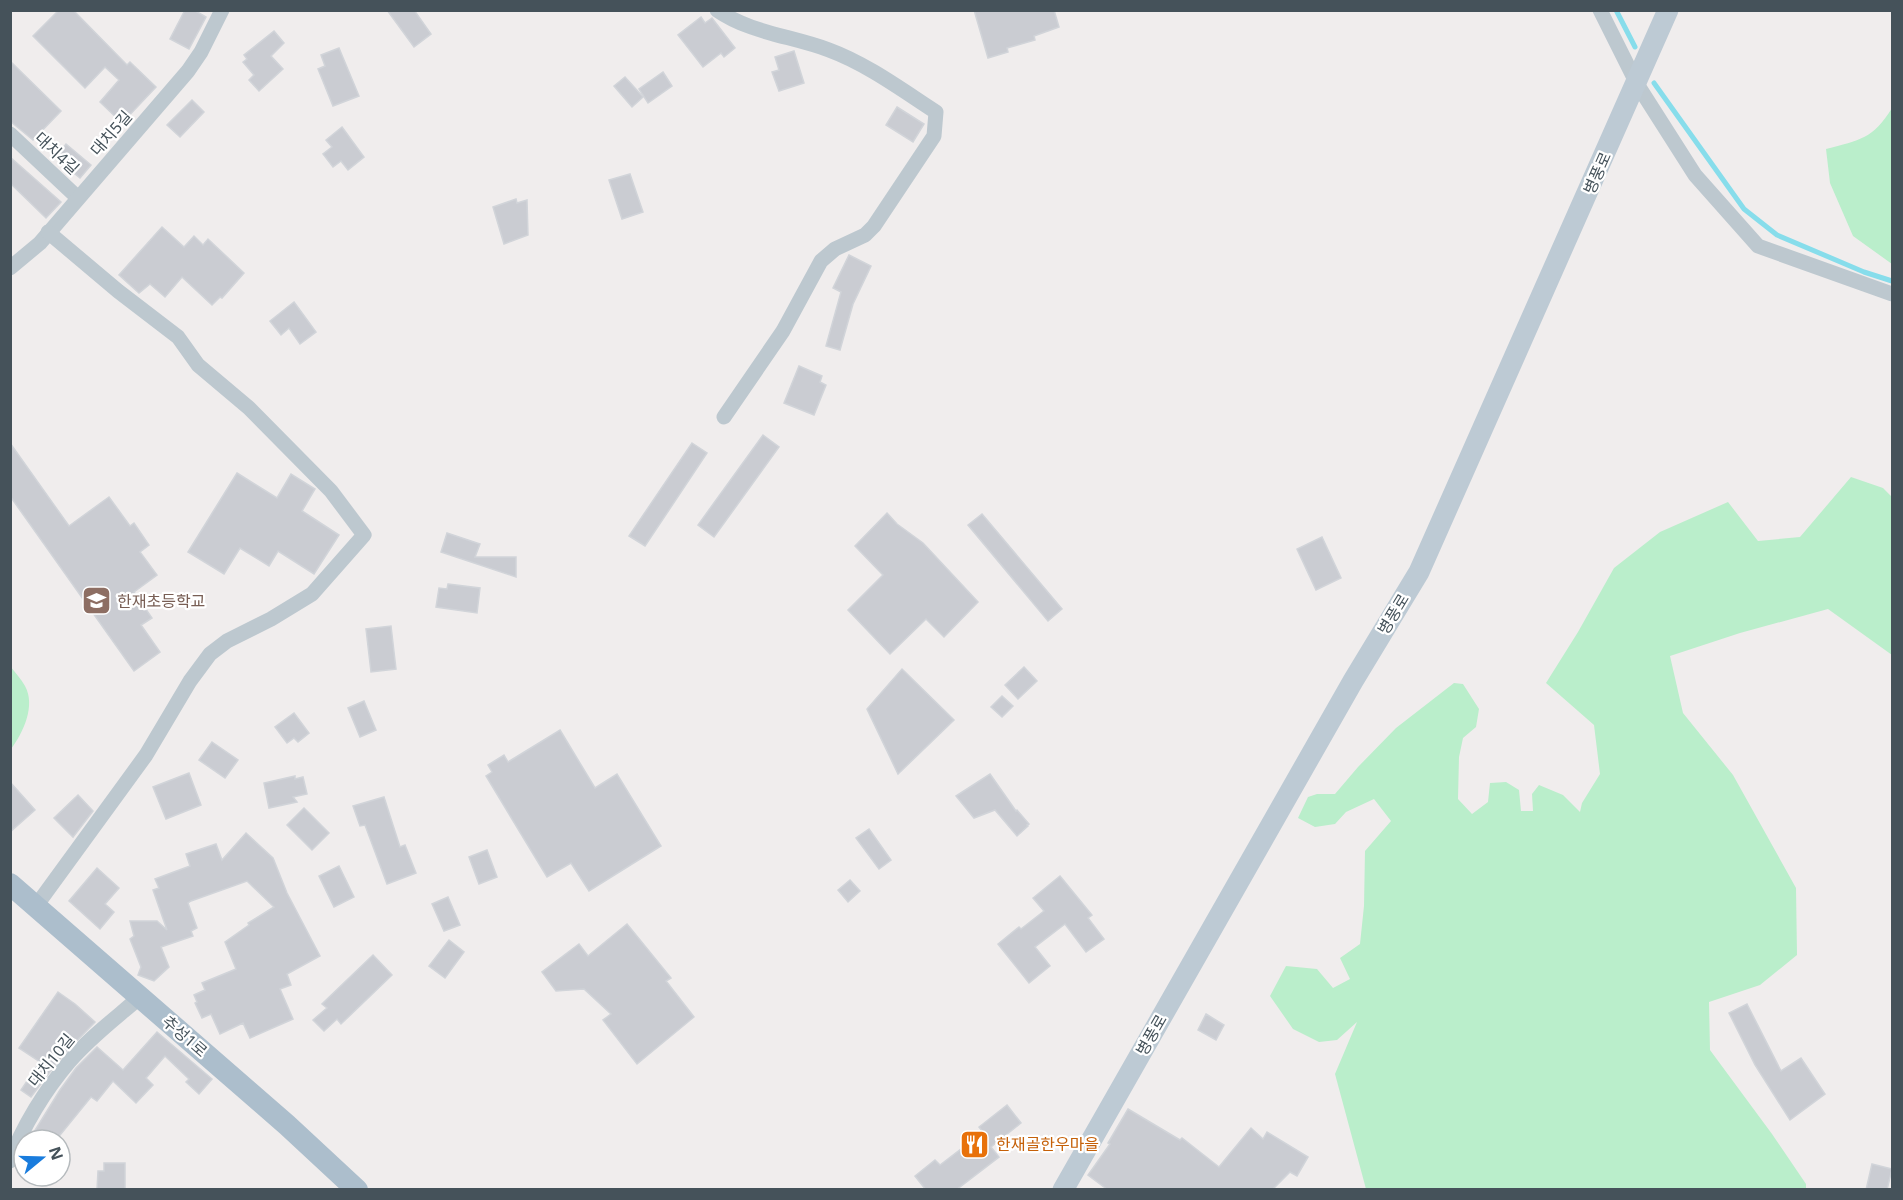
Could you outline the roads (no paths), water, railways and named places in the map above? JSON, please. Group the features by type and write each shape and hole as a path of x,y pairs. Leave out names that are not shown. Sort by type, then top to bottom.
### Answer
{"main road":[{"name":"병풍로","path":"1063,1190 1353,681 1419,572 1668,10"},
{"name":"추성1로","path":"10,884 357,1190"}],"street":[{"name":"대치5길","path":"10,268 40,243 188,72 222,10"},
{"path":"717,10 737,22 843,55 936,111 934,136 879,217 865,235 835,249 821,261 783,331 724,417"},
{"path":"1600,10 1637,84 1695,175 1758,246 1893,294"},
{"name":"대치4길","path":"10,134 78,198"},
{"path":"36,906 146,755 190,681 210,654 227,641 271,619 312,594 364,535 331,490 249,408 198,365 178,337 118,291 48,232"},
{"name":"대치10길","path":"10,1161 41,1100 69,1062 140,997"}],"waterway":[{"path":"1616,10 1635,47"},
{"path":"1654,83 1744,209 1777,235 1864,272 1892,281"}],"place":[{"name":"한재초등학교","path":"96,601"},
{"name":"한재골한우마을","path":"975,1144"}]}
